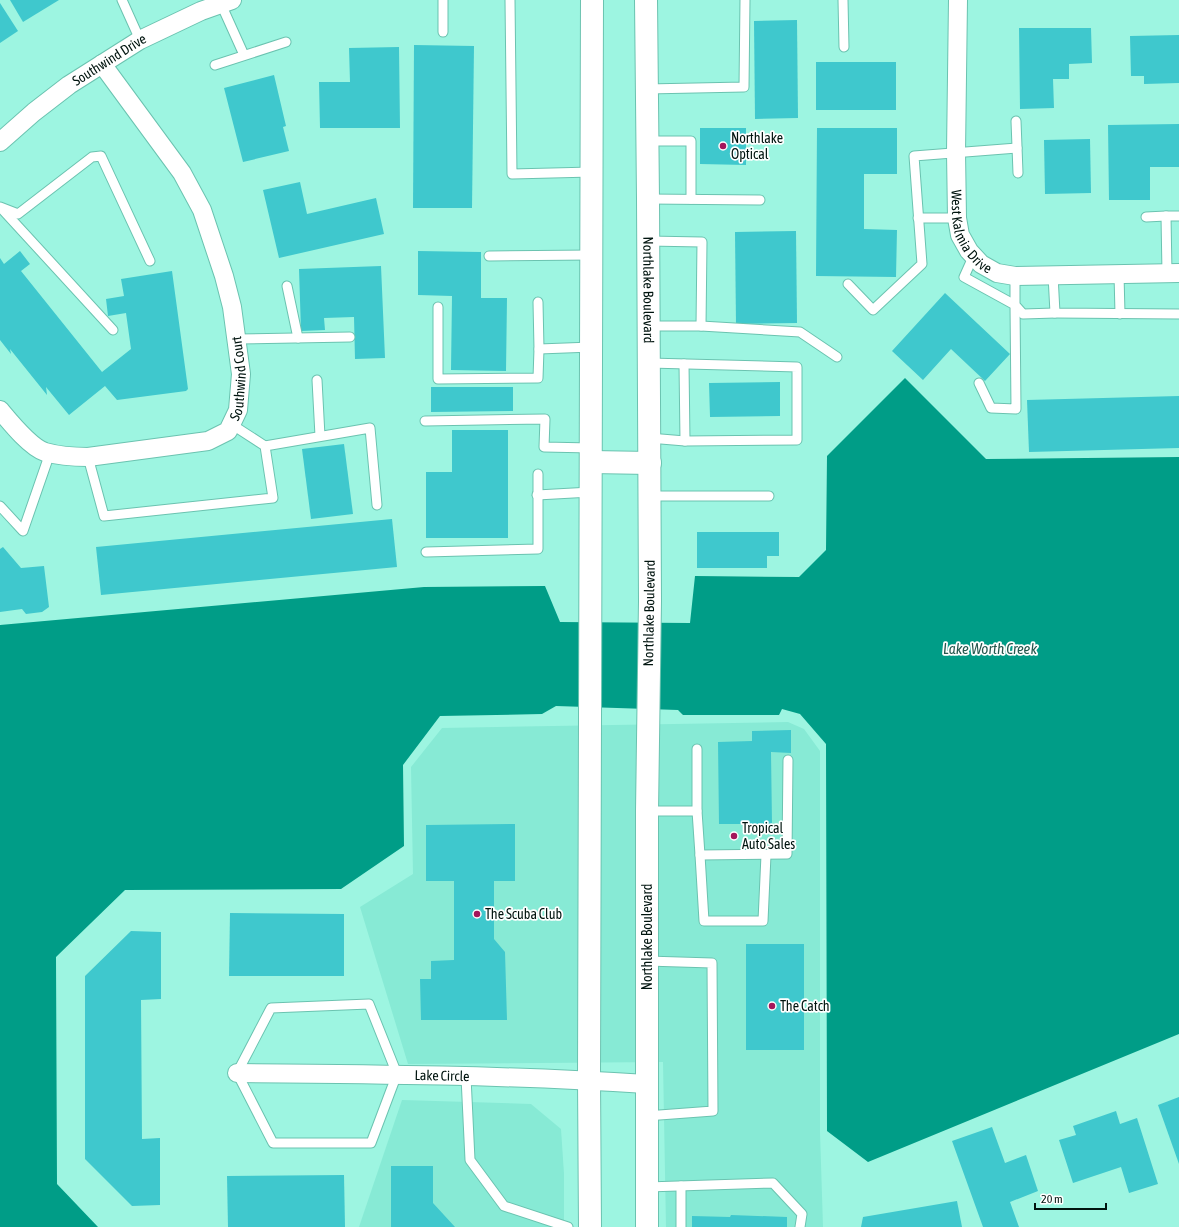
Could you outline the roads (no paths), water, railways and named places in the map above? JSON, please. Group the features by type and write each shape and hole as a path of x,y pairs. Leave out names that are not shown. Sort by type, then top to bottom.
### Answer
{"main road":[{"path":"590,1227 589,1080 592,0"},
{"name":"Northlake Boulevard","path":"646,0 650,438 650,601 647,811 647,1227"},
{"path":"591,455 650,463"}],"street":[{"name":"West Kalmia Drive","path":"958,0 956,152 957,218 960,235 968,251 981,264 997,273 1015,276 1173,273"},
{"name":"Southwind Drive","path":"0,141 63,89 140,40 201,11 226,2"},
{"name":"Southwind Court","path":"0,410 25,438 44,452 71,457 88,457 208,441 228,431 238,410 241,374 232,307 224,276 202,210 182,173 102,64"},
{"name":"Lake Circle","path":"237,1073 397,1074 589,1080 646,1084"}],"lane":[{"path":"122,0 140,40"},
{"path":"443,0 443,32"},
{"path":"510,0 512,174 592,172"},
{"path":"647,89 744,87 745,0"},
{"path":"843,0 844,46"},
{"path":"226,2 244,56"},
{"path":"215,65 286,42"},
{"path":"1016,121 1018,173"},
{"path":"648,141 691,141 691,199"},
{"path":"848,284 874,310 922,264 914,156 1017,148"},
{"path":"0,207 18,214 92,157 101,156 150,261"},
{"path":"648,199 760,200"},
{"path":"0,207 113,330"},
{"path":"1166,216 1173,273"},
{"path":"1146,217 1179,216"},
{"path":"918,218 957,218"},
{"path":"648,241 702,242 701,326"},
{"path":"489,256 592,255"},
{"path":"973,256 964,277 1015,305 1023,314 1179,314"},
{"path":"1119,274 1120,314"},
{"path":"1053,275 1055,313"},
{"path":"979,383 991,408 1016,409 1015,276"},
{"path":"287,286 298,338"},
{"path":"438,307 438,379 538,378 538,302"},
{"path":"649,326 701,326 800,332 836,357"},
{"path":"236,339 350,337"},
{"path":"539,349 592,347"},
{"path":"649,363 797,367 797,440 685,440 650,438"},
{"path":"684,364 685,440"},
{"path":"317,380 320,436"},
{"path":"425,421 545,419 544,447 591,455"},
{"path":"231,424 265,446 370,428 377,505"},
{"path":"88,457 104,516 273,498 265,446"},
{"path":"0,506 23,531 50,453"},
{"path":"426,552 538,549 538,474"},
{"path":"537,495 591,492"},
{"path":"650,496 769,496"},
{"path":"697,749 697,811 704,921 763,921 766,855"},
{"path":"700,855 787,854 788,760"},
{"path":"647,811 697,811"},
{"path":"646,1116 713,1111 712,963 647,961"},
{"path":"369,1004 397,1074 371,1143 273,1143 237,1073 271,1008 369,1004"},
{"path":"466,1076 470,1160 504,1206 568,1227"},
{"path":"646,1187 773,1183 802,1214 800,1227"},
{"path":"681,1186 681,1227"}],"water":[{"name":"Lake Worth Creek","path":"905,378 986,459 1179,457 1179,1034 868,1162 827,1131 826,744 800,714 782,709 779,715 683,715 678,710 556,706 542,714 440,716 403,765 404,846 341,889 125,890 56,957 57,1184 98,1227 0,1227 0,625 424,587 545,586 560,622 690,623 695,576 799,577 826,550 827,456"}],"place":[{"name":"Northlake Optical","path":"723,146"},
{"name":"Tropical Auto Sales","path":"734,836"},
{"name":"The Scuba Club","path":"477,914"},
{"name":"The Catch","path":"772,1006"}]}
